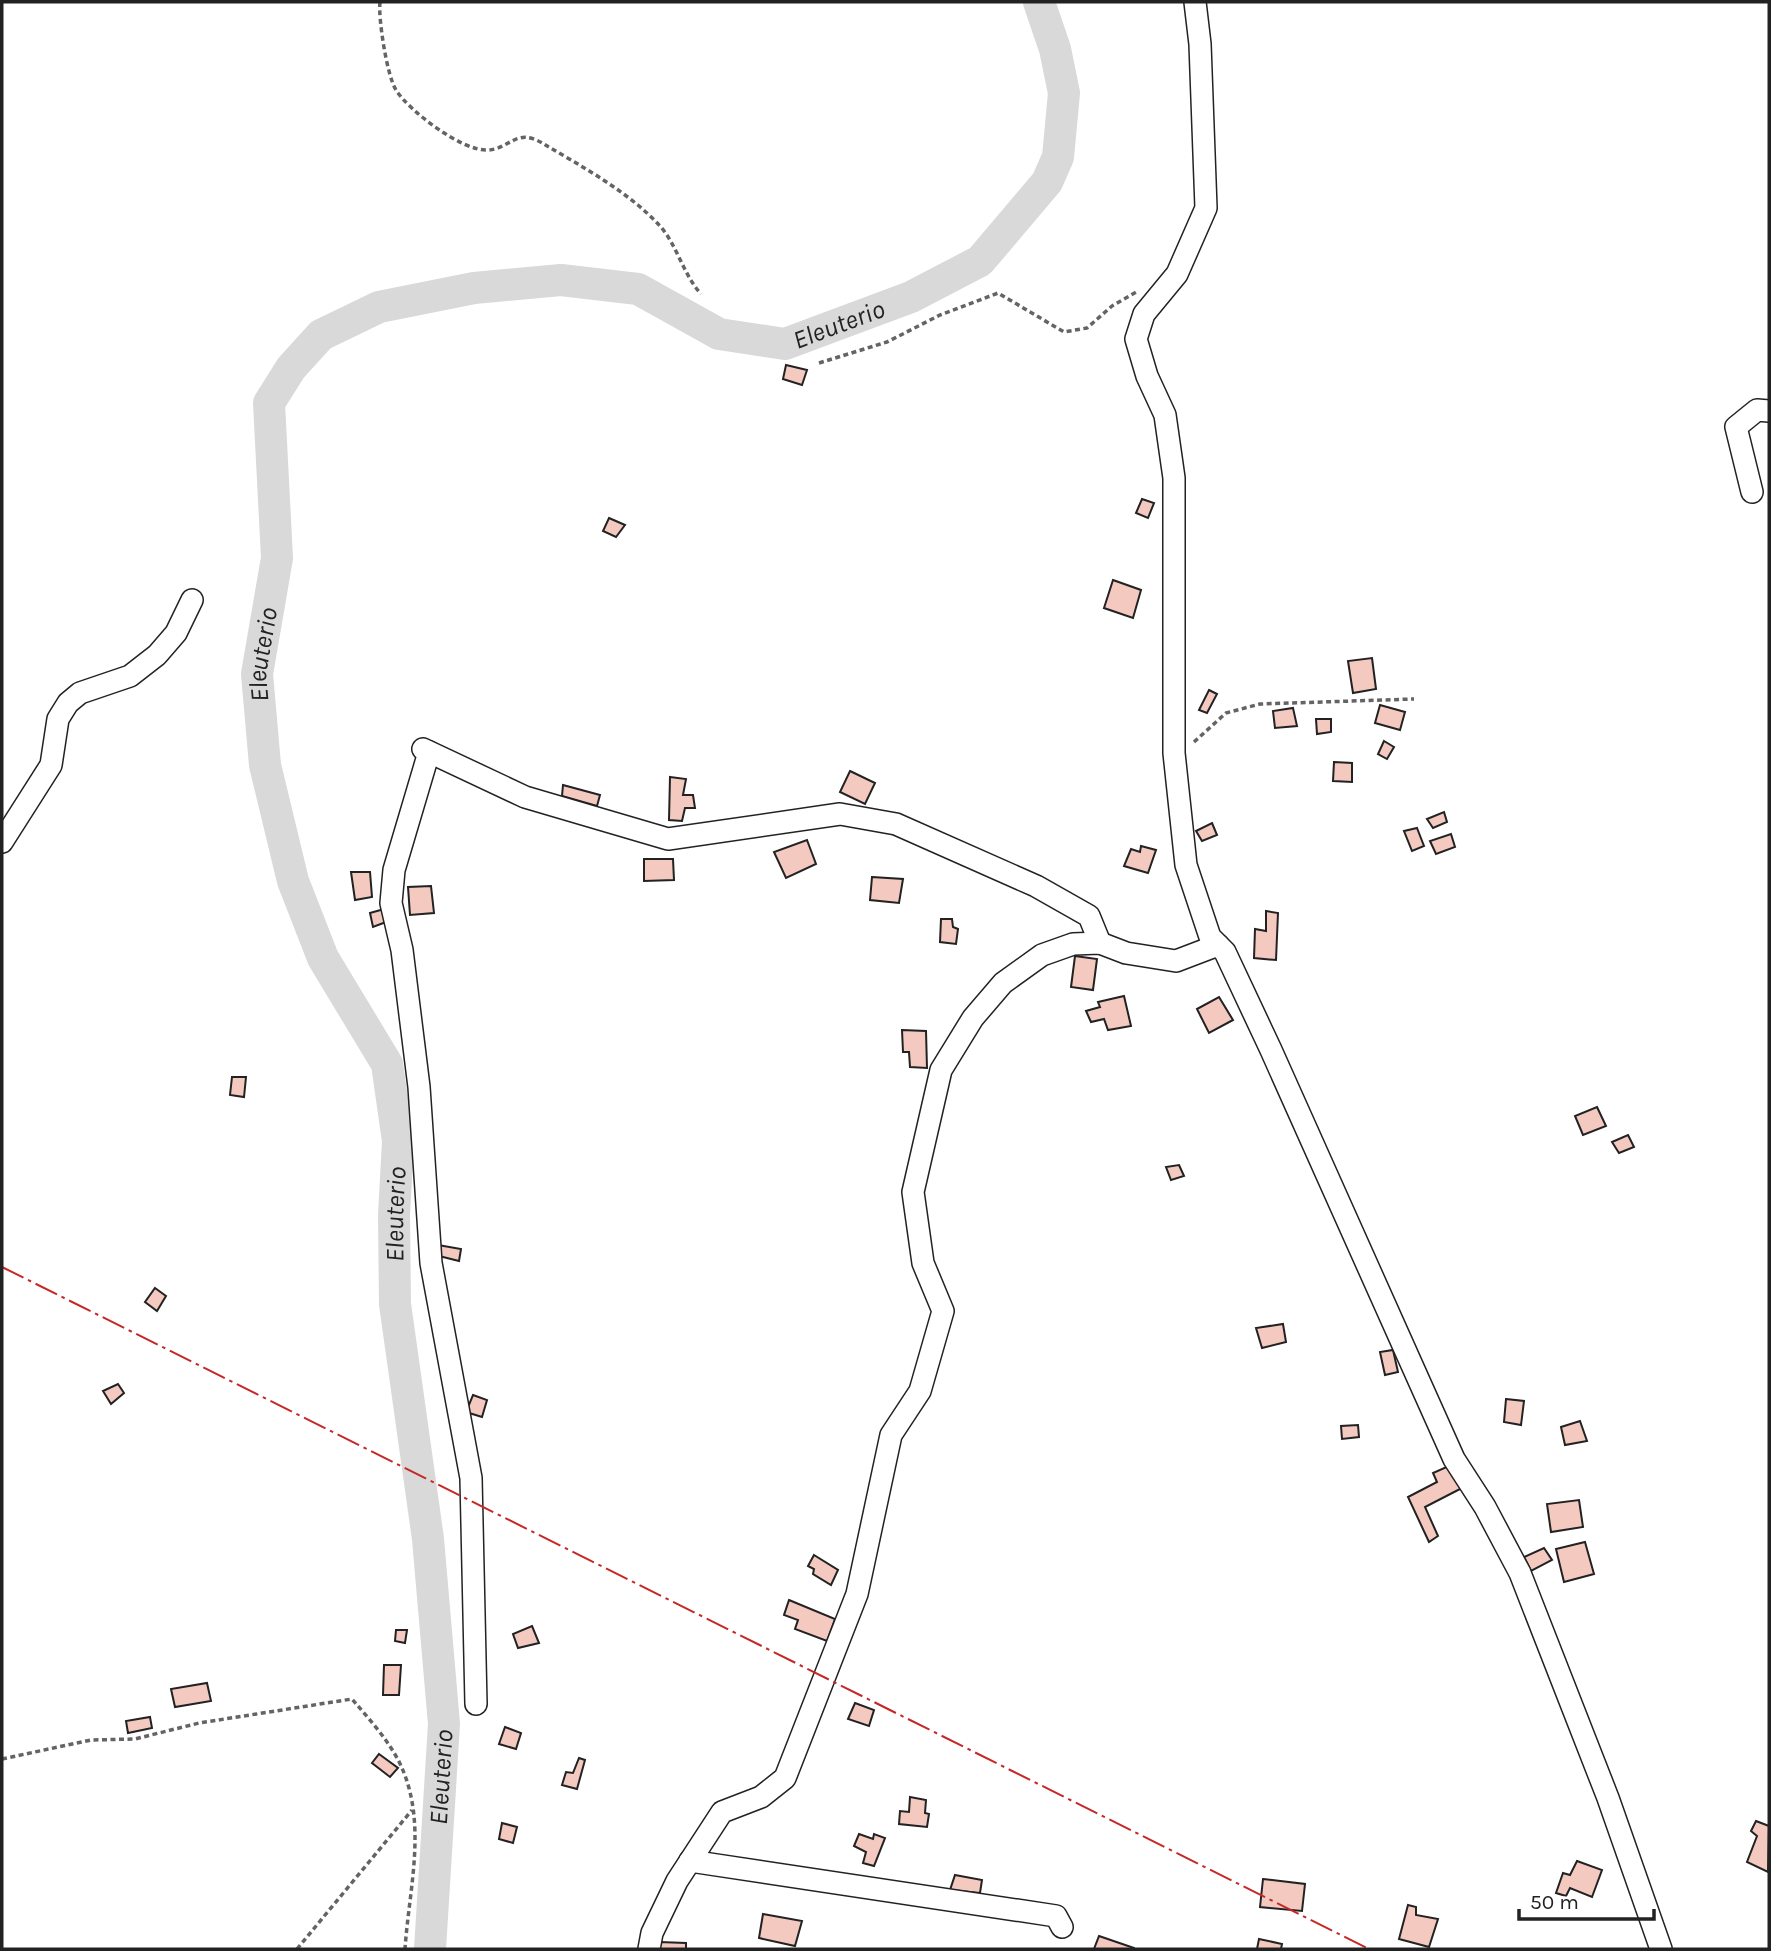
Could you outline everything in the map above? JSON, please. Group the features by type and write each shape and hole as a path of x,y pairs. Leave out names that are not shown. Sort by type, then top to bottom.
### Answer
{"street":[{"path":"1195,2 1200,44 1206,208 1177,274 1144,314 1136,339 1147,376 1165,415 1174,478 1171,543 1174,760 1186,865 1210,937 1225,952 1271,1050 1371,1270 1391,1325 1454,1459 1485,1507 1520,1573 1604,1785 1661,1949"},
{"path":"1752,492 1737,428 1756,410 1769,411"},
{"path":"2,842 51,765 58,719 68,704 80,693 130,676 157,655 176,633 192,600"},
{"path":"476,1704 471,1478 431,1263 419,1087 402,950 391,903 394,870 426,751 526,797 668,839 839,814 896,824 1036,886 1089,916 1100,943"},
{"path":"649,1949 652,1933 690,1861 722,1812 761,1797 785,1778 857,1594 891,1435 920,1391 943,1311 923,1263 913,1192 941,1070 974,1018 1003,983 1042,955 1073,944 1100,943 1126,953 1176,961 1218,945"},
{"path":"690,1861 1056,1916 1062,1927"}],"path":[{"path":"380,2 378,18 394,89 416,113 465,145 489,150 520,136 538,141 622,195 661,227 689,281 701,294"},
{"path":"820,363 887,342 940,315 998,293 1064,332 1087,328 1112,306 1144,287"},
{"path":"1174,760 1226,713 1260,704 1414,699"},
{"path":"2,1759 91,1740 135,1740 200,1723 352,1699 376,1727 402,1768 414,1808 416,1846 405,1949"},
{"path":"297,1949 414,1808"}],"building":[{"path":"786,365 807,370 802,385 783,379"},
{"path":"1142,499 1154,503 1148,518 1136,513"},
{"path":"609,518 625,525 616,537 603,531"},
{"path":"1113,580 1141,590 1133,618 1104,608"},
{"path":"1372,658 1376,689 1353,693 1348,661"},
{"path":"1209,690 1217,694 1207,713 1199,710"},
{"path":"1380,705 1405,712 1400,730 1375,723"},
{"path":"1293,708 1297,726 1275,728 1273,711"},
{"path":"1316,719 1331,719 1331,732 1317,734"},
{"path":"1384,741 1394,747 1387,759 1378,754"},
{"path":"1334,762 1352,763 1352,782 1333,781"},
{"path":"850,771 875,783 865,804 840,792"},
{"path":"670,777 686,779 683,795 693,795 695,808 685,808 682,821 669,820"},
{"path":"563,785 600,795 597,806 562,796"},
{"path":"1444,812 1447,822 1433,828 1427,819"},
{"path":"1212,823 1217,835 1202,841 1196,831"},
{"path":"1417,828 1424,846 1412,851 1404,831"},
{"path":"1451,834 1455,847 1436,854 1430,841"},
{"path":"807,840 816,864 786,878 774,852"},
{"path":"1141,846 1156,850 1148,873 1124,866 1131,849 1140,852"},
{"path":"644,859 673,859 674,880 644,881"},
{"path":"351,872 370,872 372,897 355,900"},
{"path":"872,877 903,879 899,903 870,900"},
{"path":"431,886 434,913 410,915 408,887"},
{"path":"384,909 386,922 373,927 370,913"},
{"path":"1266,911 1278,913 1276,960 1254,958 1255,929 1266,931"},
{"path":"941,919 952,919 953,927 958,929 956,944 940,942"},
{"path":"1075,956 1097,959 1093,990 1071,987"},
{"path":"1124,996 1131,1026 1108,1030 1104,1019 1091,1022 1086,1011 1100,1007 1098,1002"},
{"path":"1219,997 1233,1020 1209,1033 1197,1009"},
{"path":"902,1030 926,1031 927,1068 910,1067 909,1052 903,1052"},
{"path":"232,1077 246,1077 244,1097 230,1095"},
{"path":"1597,1107 1606,1126 1583,1135 1575,1116"},
{"path":"1628,1135 1634,1147 1619,1153 1612,1142"},
{"path":"1179,1165 1184,1176 1171,1180 1166,1167"},
{"path":"438,1245 461,1249 459,1261 435,1255"},
{"path":"155,1288 166,1296 157,1311 145,1302"},
{"path":"1283,1324 1286,1342 1262,1348 1256,1328"},
{"path":"1393,1350 1398,1372 1385,1375 1380,1352"},
{"path":"118,1384 124,1393 111,1404 103,1391"},
{"path":"473,1395 487,1400 482,1417 466,1412"},
{"path":"1506,1399 1524,1401 1521,1425 1504,1422"},
{"path":"1580,1421 1587,1441 1565,1445 1561,1427"},
{"path":"1358,1425 1359,1437 1342,1439 1341,1426"},
{"path":"1451,1465 1462,1488 1425,1507 1438,1536 1429,1542 1408,1497 1437,1482 1433,1473"},
{"path":"1579,1500 1583,1527 1551,1532 1547,1504"},
{"path":"1585,1542 1594,1574 1564,1582 1556,1549"},
{"path":"1544,1548 1552,1560 1531,1571 1524,1557"},
{"path":"814,1555 838,1570 831,1585 813,1574 814,1569 808,1566"},
{"path":"789,1600 835,1619 827,1641 795,1629 798,1620 784,1615"},
{"path":"532,1626 539,1643 518,1648 513,1634"},
{"path":"396,1630 407,1630 405,1643 395,1641"},
{"path":"384,1665 401,1665 399,1695 383,1695"},
{"path":"207,1683 211,1701 175,1707 171,1689"},
{"path":"855,1703 874,1710 869,1726 848,1719"},
{"path":"150,1717 152,1728 128,1733 126,1721"},
{"path":"505,1727 521,1733 516,1749 499,1744"},
{"path":"379,1754 398,1768 390,1777 372,1763"},
{"path":"579,1758 585,1760 577,1789 562,1785 566,1772 573,1773"},
{"path":"910,1797 926,1800 925,1813 929,1814 927,1827 899,1824 900,1811 909,1812"},
{"path":"1756,1821 1769,1826 1768,1872 1747,1862 1757,1836 1751,1831"},
{"path":"502,1823 517,1827 513,1843 499,1839"},
{"path":"859,1834 873,1839 874,1834 885,1838 874,1866 863,1863 866,1852 854,1846"},
{"path":"1577,1861 1602,1870 1592,1897 1570,1888 1566,1896 1556,1893 1563,1873 1570,1875"},
{"path":"955,1875 982,1880 980,1893 950,1890"},
{"path":"1263,1879 1305,1884 1302,1911 1260,1907"},
{"path":"1408,1905 1416,1907 1416,1915 1438,1919 1429,1947 1399,1939"},
{"path":"763,1914 802,1921 795,1946 759,1938"},
{"path":"1099,1936 1134,1948 1134,1949 1094,1949"},
{"path":"1259,1939 1282,1944 1281,1949 1257,1949"},
{"path":"659,1942 686,1943 686,1949 659,1949"}],"waterway":[{"name":"Eleuterio","path":"430,1949 444,1724 428,1539 395,1304 394,1215 398,1141 387,1064 323,958 293,881 265,765 257,674 277,558 269,403 291,368 321,335 379,307 474,288 561,280 638,289 719,334 785,344 911,297 980,261 1047,182 1058,157 1064,93 1055,49 1039,2"}],"power":[{"path":"2,1267 1369,1949"}]}
